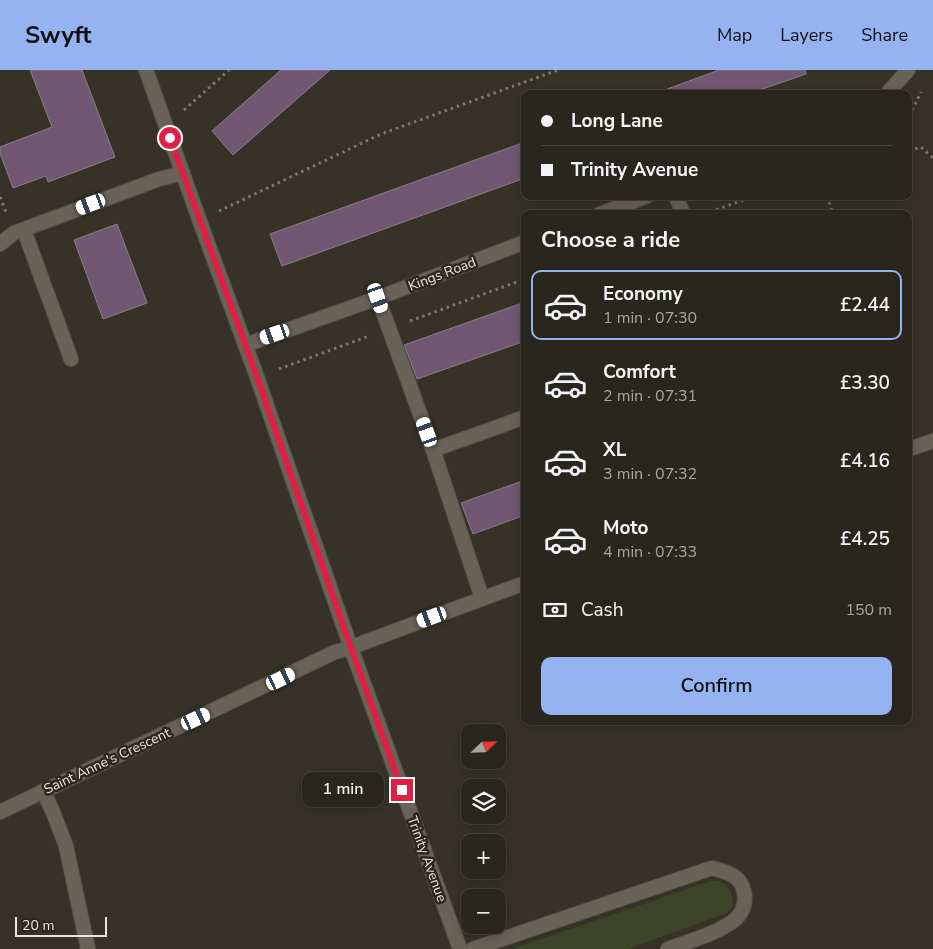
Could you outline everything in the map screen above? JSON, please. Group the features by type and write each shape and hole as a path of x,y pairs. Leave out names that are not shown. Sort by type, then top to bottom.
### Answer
{"street":[{"name":"Trinity Avenue","path":"146,70 460,949"},
{"path":"891,90 908,70"},
{"path":"0,244 14,233 159,179 183,173"},
{"path":"610,210 636,200"},
{"path":"24,230 71,359"},
{"name":"Kings Road","path":"245,345 378,298 521,244"},
{"path":"378,298 433,450 482,598"},
{"path":"433,450 521,417"},
{"path":"912,448 933,441"},
{"name":"Saint Anne's Crescent","path":"0,812 335,652 351,648 521,584"},
{"path":"43,791 66,846 88,949"},
{"path":"473,949 712,868 730,873 743,885 746,898 742,910 733,921 716,931 668,949"}],"path":[{"path":"179,115 229,70"},
{"path":"199,219 232,206 381,134 558,70"},
{"path":"912,110 922,92"},
{"path":"912,150 921,147 933,158"},
{"path":"715,210 744,200"}],"green space":[{"path":"711,881 722,883 730,891 733,905 727,913 628,949 512,949"}],"building":[{"path":"30,70 82,70 115,157 48,182 46,176 13,188 0,153 0,147 52,127"},
{"path":"281,70 330,70 233,155 212,131"},
{"path":"719,70 805,70 806,74 760,90 665,90"},
{"path":"521,143 521,179 282,266 270,234"},
{"path":"117,224 147,303 103,319 74,240"},
{"path":"521,303 521,342 417,379 404,345"},
{"path":"521,481 521,516 473,534 461,503"}],"route":[{"path":"170,138 257,377 402,790"}]}
